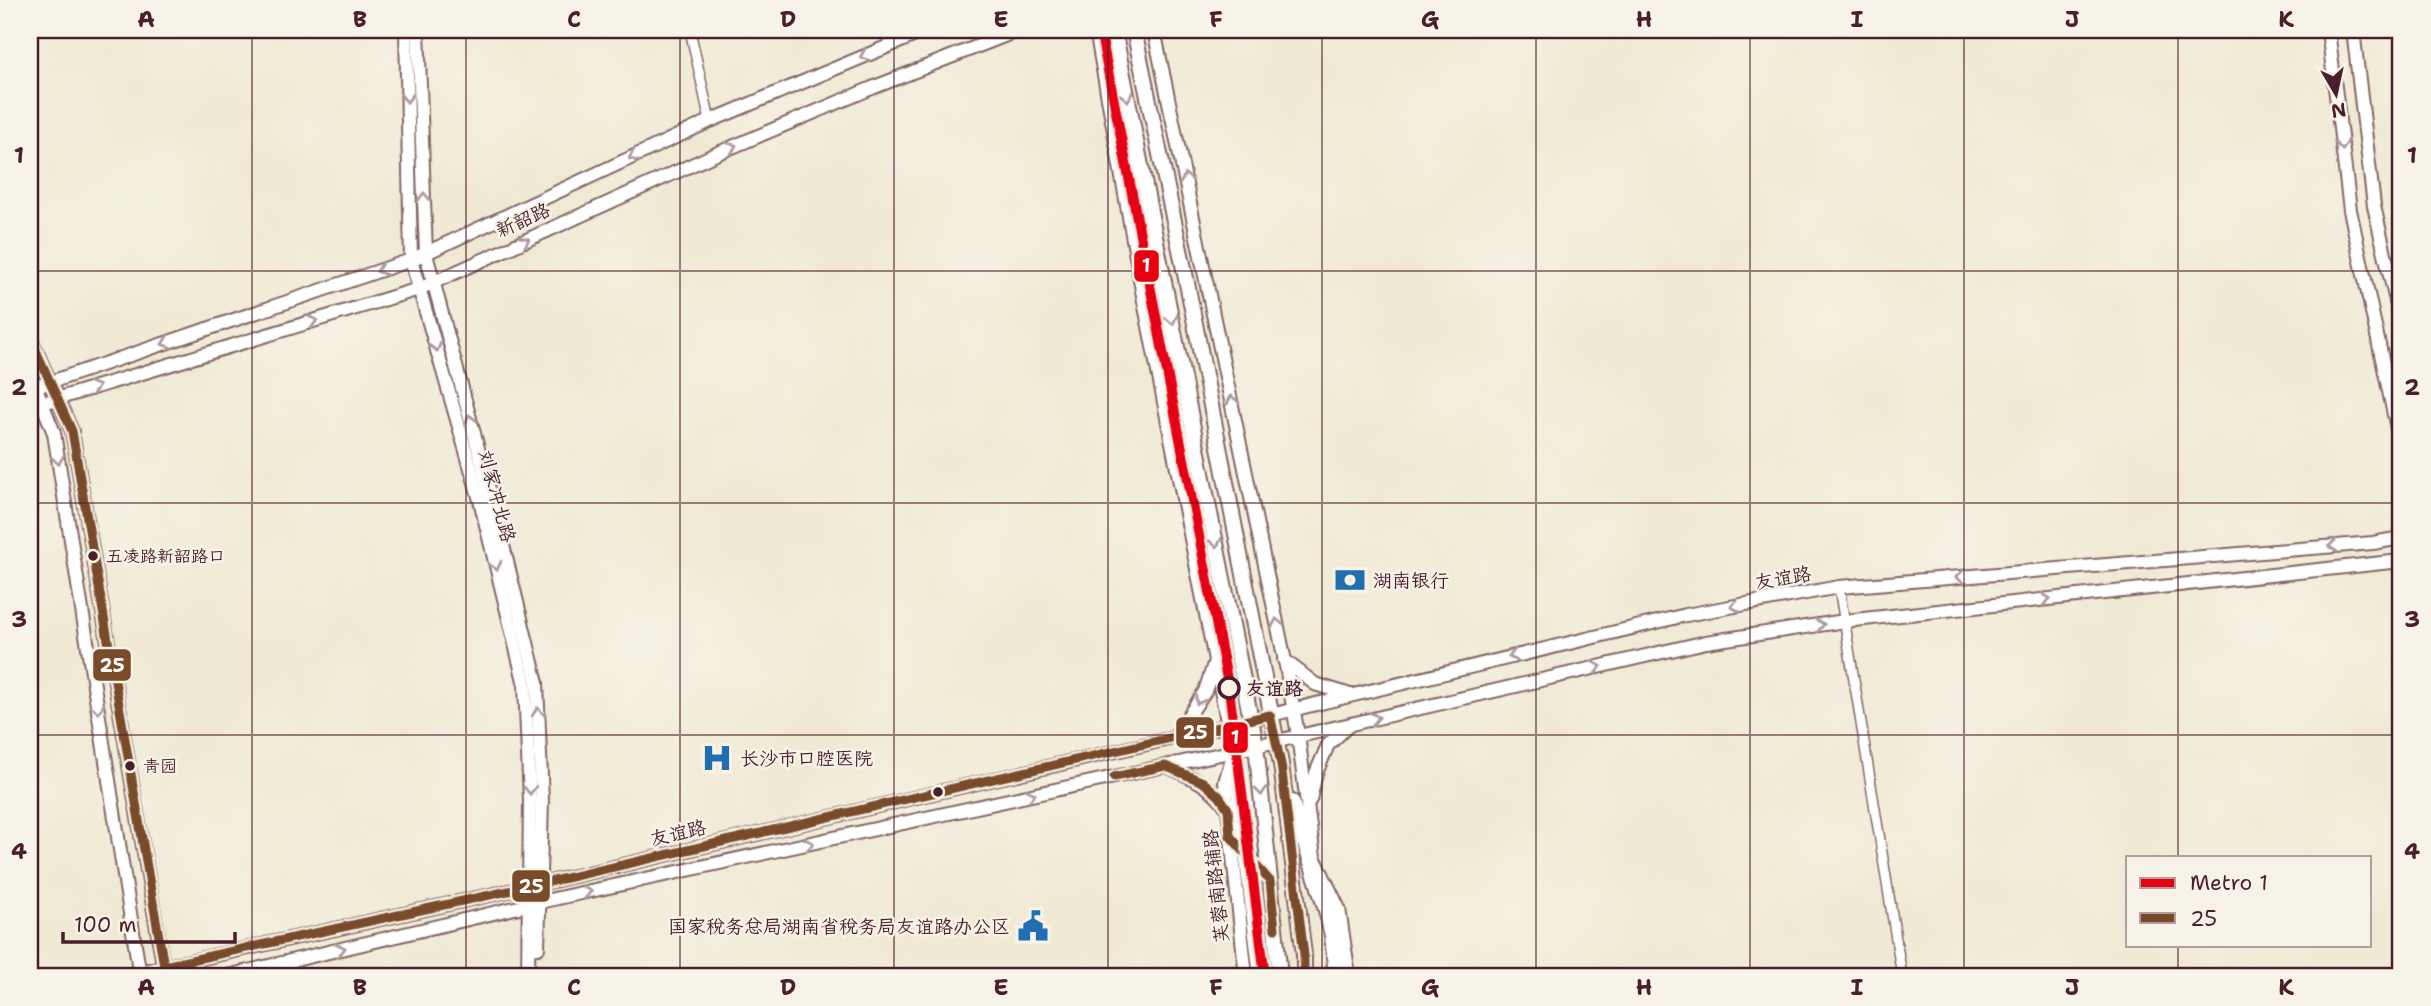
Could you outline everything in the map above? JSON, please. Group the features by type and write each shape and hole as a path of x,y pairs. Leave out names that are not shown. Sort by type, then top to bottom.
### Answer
{"main road":[{"name":"刘家冲北路","path":"406,30 411,260 480,500 525,685 535,885 536,976"},
{"name":"刘家冲北路","path":"418,30 426,254 537,683 542,801 535,885"},
{"name":"新韶路","path":"33,388 426,254 710,121 927,30"},
{"name":"新韶路","path":"30,407 419,289 718,153 1019,30"},
{"path":"1097,30 1144,296 1234,751 1261,976"},
{"path":"1114,30 1256,745 1280,976"},
{"path":"1133,30 1188,288 1270,715 1281,764 1326,910"},
{"path":"1154,30 1284,660 1298,735 1314,857 1332,935 1336,976"},
{"path":"2328,30 2350,210 2401,447"},
{"path":"2353,30 2374,206 2401,323"},
{"path":"30,337 72,431 164,971"},
{"path":"30,373 33,388 43,403 54,433 139,974"},
{"name":"友谊路","path":"121,976 164,971 1174,738 1686,615 1839,587 2360,544 2401,538"},
{"name":"友谊路","path":"227,976 535,904 1234,751 1706,642 1845,621 2401,561"},
{"path":"1174,738 1205,691 1216,658"},
{"path":"1284,660 1315,684 1350,695"},
{"path":"1308,810 1316,773 1328,745 1350,723"},
{"name":"芙蓉南路辅路","path":"1234,751 1225,782 1246,976"},
{"path":"1281,764 1304,955 1304,976"},
{"path":"1166,766 1203,782 1219,796 1228,809"},
{"path":"1230,836 1270,881"},
{"path":"1314,857 1339,909 1349,976"},
{"name":"刘家冲北路","path":"528,976 535,904"}],"street":[{"path":"690,30 710,121"},
{"path":"1839,587 1902,976"}],"metro line":[{"name":"1","path":"1100,30 1229,689 1265,976"}],"transit line":[{"name":"25","path":"30,337 72,431 164,966 540,884 1270,715 1281,764 1304,955 1304,976"},
{"name":"25","path":"1114,777 1165,766 1203,782 1219,796 1228,809 1230,836 1270,881 1275,929"}],"place":[{"name":"五凌路新韶路口","path":"93,556"},
{"name":"湖南银行","path":"1350,580"},
{"name":"友谊路","path":"1229,688"},
{"name":"长沙市口腔医院","path":"717,758"},
{"name":"青园","path":"130,766"},
{"name":"国家税务总局湖南省税务局友谊路办公区","path":"1033,926"}]}
